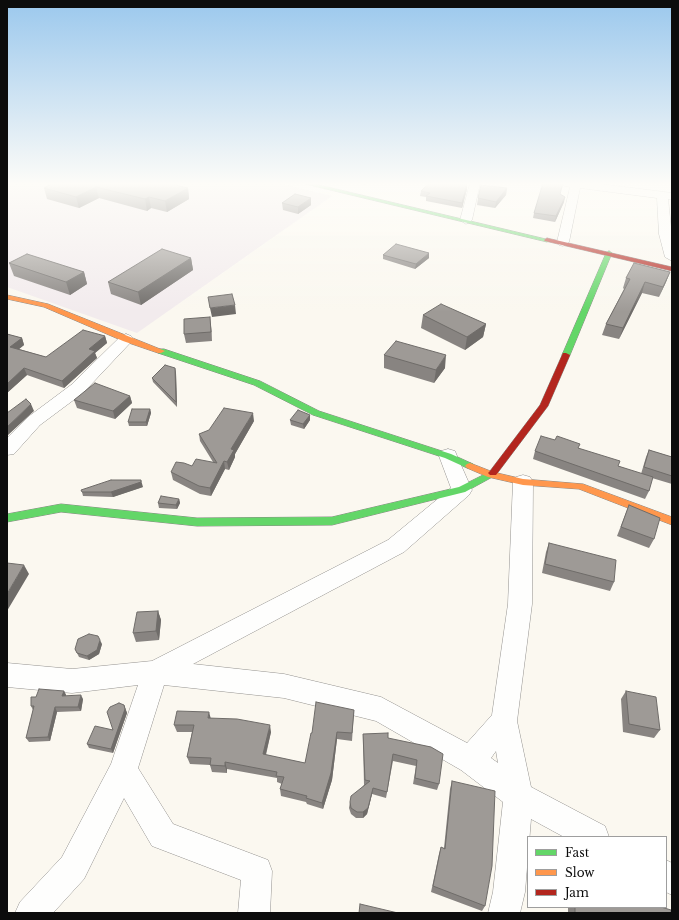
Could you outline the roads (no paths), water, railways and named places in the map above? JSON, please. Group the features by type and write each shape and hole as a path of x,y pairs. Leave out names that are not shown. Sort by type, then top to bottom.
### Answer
{"street":[{"path":"492,226 672,268"},
{"path":"563,242 565,226"},
{"path":"665,226 665,234 672,256"},
{"path":"31,913 73,868 123,770 155,672 396,546 462,490 491,475 544,406 609,253"},
{"path":"7,297 46,305 126,339 257,383 316,413 448,456 491,475 523,482 580,486 672,521"},
{"path":"7,449 34,421 77,388 126,339"},
{"path":"448,456 462,490"},
{"path":"504,913 509,892 518,796 504,721 520,604 523,482"},
{"path":"7,518 61,508 197,522 332,521 462,490"},
{"path":"7,675 72,681 155,672 284,686 381,710 471,760 518,796 592,836"},
{"path":"471,760 504,721"},
{"path":"123,770 163,835 257,871 254,913"}]}
